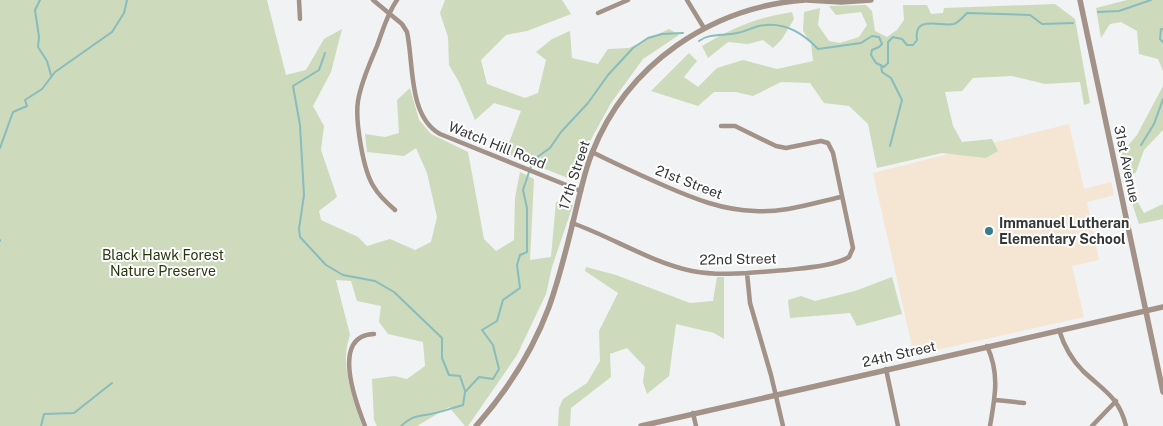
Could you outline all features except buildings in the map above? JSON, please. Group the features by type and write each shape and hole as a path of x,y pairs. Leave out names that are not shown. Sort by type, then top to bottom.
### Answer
{"street":[{"path":"299,0 298,11 300,19"},
{"name":"Watch Hill Road","path":"373,0 402,24 407,32 416,100 429,126 440,134 581,191"},
{"path":"395,210 373,186 368,176 362,152 357,114 358,99 389,12 397,0"},
{"path":"598,13 628,0"},
{"path":"687,0 704,28"},
{"name":"17th Street","path":"476,426 515,375 541,327 561,273 572,223 592,152 618,104 644,72 680,43 704,28 753,9 771,4 806,0 841,2 871,0"},
{"name":"31st Avenue","path":"1080,0 1163,392"},
{"path":"721,126 734,126 776,146 786,148 821,141 828,143 833,153 841,197"},
{"name":"21st Street","path":"592,152 623,168 696,199 711,205 727,208 756,212 769,211 800,207 841,197"},
{"name":"22nd Street","path":"572,223 676,267 702,272 747,273 813,266 846,259 851,254 853,248 841,197"},
{"path":"747,273 750,303 776,394 783,426"},
{"name":"24th Street","path":"641,426 1163,307"},
{"path":"1058,330 1064,345 1074,360 1116,400 1126,426"},
{"path":"365,426 354,393 350,357 351,348 355,342 364,334 374,334"},
{"path":"987,346 993,362 996,400 990,426"},
{"path":"886,369 898,426"},
{"path":"996,400 1024,403"},
{"path":"1092,426 1116,400"},
{"path":"694,413 696,426"},
{"path":"482,426 486,414"}],"shaded area":[{"name":"Immanuel Lutheran Elementary School","path":"1069,124 1084,189 1111,182 1114,195 1087,202 1099,260 1072,266 1084,317 914,355 873,173"}],"green space":[{"name":"Black Hawk Forest Nature Preserve","path":"0,0 267,0 286,75 306,70 324,39 342,29 331,72 313,106 324,126 321,150 337,197 319,211 321,220 358,237 367,246 390,239 415,250 431,242 437,217 427,173 416,148 404,156 367,152 365,134 385,137 399,133 397,100 410,88 419,120 431,134 468,152 484,239 496,251 514,240 515,198 520,172 534,179 530,260 551,257 556,202 573,205 552,267 546,294 517,355 468,426 465,426 449,407 417,426 377,426 374,420 372,379 394,376 407,379 425,366 423,342 388,334 379,322 381,306 357,301 351,281 336,280 350,335 346,358 348,381 362,426 0,426"},
{"path":"445,0 562,0 571,14 527,31 506,35 481,60 487,84 525,98 538,93 546,60 536,52 552,39 570,31 572,58 598,64 608,49 629,48 669,29 679,35 643,59 611,103 589,143 577,174 568,178 505,153 521,111 494,103 475,120 459,82 449,65 448,37 440,13"},
{"path":"1127,0 1163,0 1163,71 1158,59 1139,54 1137,31 1121,22 1110,24 1101,38 1096,8"},
{"path":"1055,4 1075,19 1090,103 1084,105 1080,82 1045,84 1012,76 973,78 962,91 945,92 953,126 962,142 992,139 998,151 986,158 942,153 877,168 868,124 849,106 824,103 810,83 781,82 753,96 736,92 714,92 698,106 651,91 689,53 697,61 684,77 698,87 717,68 743,60 777,69 813,61 811,43 803,31 804,12 820,8 818,25 829,41 840,43 859,37 867,25 861,12 836,15 829,6 866,5 872,11 875,31 887,37 897,30 904,20 903,5 927,5 931,14 943,13 944,8"},
{"path":"792,12 794,19 782,39 773,48 763,40 748,44 728,42 708,58 702,46 745,24"},
{"path":"1163,86 1163,130 1144,150 1136,172 1128,180 1121,154 1137,135"},
{"path":"1130,197 1135,197 1144,213 1163,204 1163,219 1139,224"},
{"path":"586,267 616,275 690,303 713,301 717,277 724,277 724,339 714,333 676,324 669,376 647,394 643,382 645,367 627,348 610,354 611,377 571,408 570,426 558,426 559,408 563,399 587,383 600,361 599,331 618,293 585,271"},
{"path":"892,277 902,314 857,326 850,313 790,318 788,300 801,296 815,301 855,291"}],"waterway":[{"path":"40,0 35,10 39,37 38,47 47,61 51,75"},
{"path":"0,148 13,112 27,106 25,100 42,89 55,72 112,32 124,13 127,0"},
{"path":"1098,12 1119,11 1151,0"},
{"path":"699,41 707,37 732,34 768,25 791,29 799,33 818,49 861,43 872,36 879,37 882,44 872,50 871,55 876,63 884,67 888,63 888,42 893,37 902,39 907,45 913,45 917,40 919,27 924,24 954,24 967,13 1030,15 1042,24 1073,23"},
{"path":"1163,29 1161,29 1160,39 1163,42"},
{"path":"401,426 415,417 463,405 465,392 479,377 493,379 499,369 493,345 482,330 497,321 503,300 520,288 517,265 520,255 527,252 527,208 523,190 533,160 550,148 561,132 588,103 608,75 633,48 648,38 662,34 683,33"},
{"path":"325,53 319,70 293,86 300,125 304,195 299,229 300,237 326,265 343,275 375,281 394,292 442,338 442,358 449,375 460,376 465,391"},
{"path":"881,65 882,72 891,78 902,100 890,146"},
{"path":"1141,145 1154,124 1163,99"},
{"path":"41,426 44,414 74,413 112,383"}],"place":[{"name":"Immanuel Lutheran Elementary School","path":"989,231"}]}
